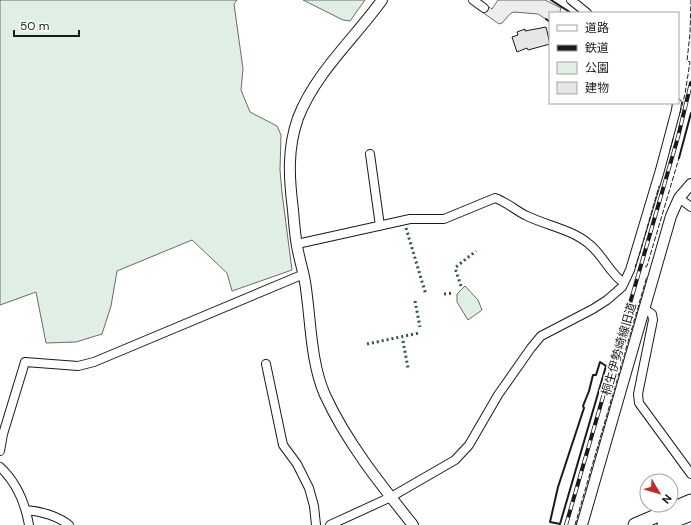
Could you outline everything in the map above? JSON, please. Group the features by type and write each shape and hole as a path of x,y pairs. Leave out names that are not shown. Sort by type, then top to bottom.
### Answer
{"highway":[{"path":"635,525 691,501"},
{"path":"664,525 691,514"}],"street":[{"path":"382,0 363,26 328,67 308,98 298,118 290,147 289,185 297,244 304,274 317,366 325,393 354,447 413,525"},
{"path":"473,0 484,8"},
{"path":"571,0 586,12"},
{"path":"330,525 391,497 447,465 460,455 469,445 498,395 541,336 601,304 619,290 630,270 660,170 677,104"},
{"path":"370,154 380,226"},
{"name":"桐生伊勢崎線旧道","path":"582,525 671,216 679,198 691,184"},
{"path":"297,244 416,218 444,219 495,198 526,216 581,238 593,247 617,277 624,283"},
{"path":"679,198 691,207"},
{"path":"0,451 3,434 25,362 78,366 94,362 304,274"},
{"path":"644,309 652,314 653,320 638,394 639,403 691,474"},
{"path":"266,364 283,445 297,464 309,488 314,506 316,525"},
{"path":"0,467 14,483 26,510 30,525"},
{"path":"26,510 37,511 64,521 69,525"}],"green space":[{"path":"0,0 237,0 234,4 243,69 241,90 250,112 277,126 281,135 280,170 292,270 232,291 227,273 192,240 117,271 111,306 102,334 76,342 46,343 36,292 0,305"},
{"path":"303,0 365,0 350,21 343,20"},
{"path":"465,286 478,300 482,310 468,320 457,302 457,294"}],"shaded area":[{"path":"498,0 545,0 561,8 561,12 549,12 549,21 538,14 514,12 499,24 482,12 487,6 492,9"}],"building":[{"path":"546,27 549,44 528,50 527,48 517,52 512,37 518,35 517,32 525,29 525,31"}],"railway":[{"path":"566,525 678,137 691,83"}],"hedge":[{"path":"406,228 426,295"},
{"path":"461,286 456,267 476,251"},
{"path":"444,294 454,293"},
{"path":"415,301 420,327"},
{"path":"367,344 419,333"},
{"path":"403,341 408,368"}],"fence":[{"path":"680,113 685,94 690,62 687,61 690,34 691,0"},
{"path":"670,150 674,136"},
{"path":"645,267 647,266 679,158"},
{"path":"636,268 635,267 659,186"},
{"path":"575,525 647,276"}],"wall":[{"path":"551,0 569,12"},
{"path":"679,158 691,113"},
{"path":"600,362 606,366 560,524 550,522 558,487 584,408 583,406 593,375 596,375 600,362"}]}
